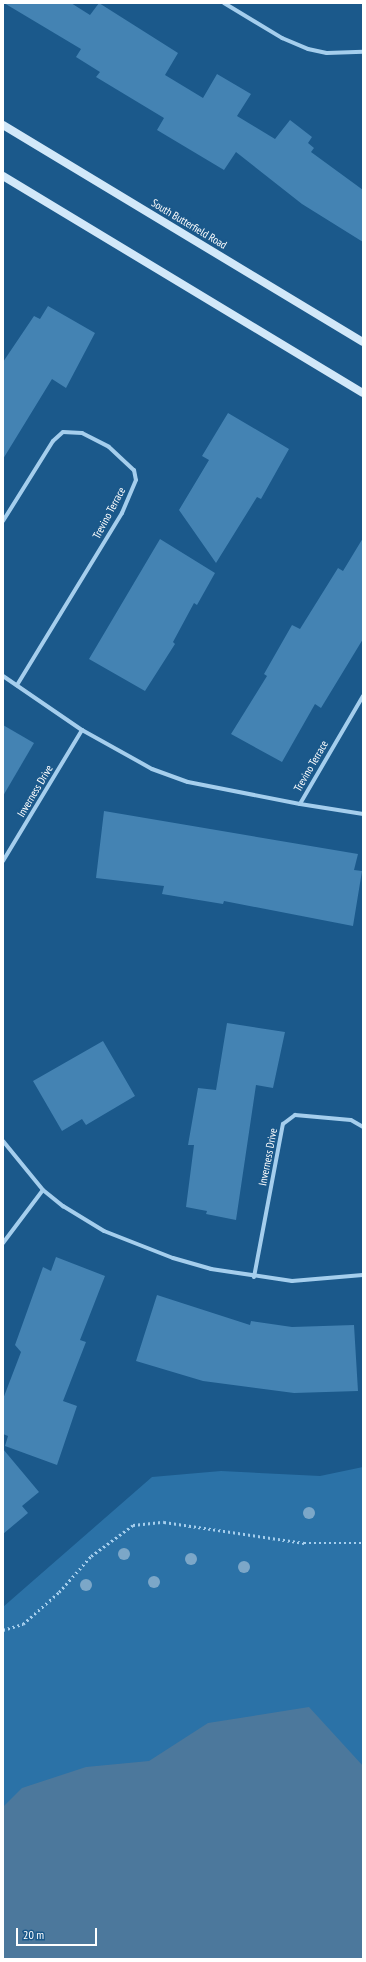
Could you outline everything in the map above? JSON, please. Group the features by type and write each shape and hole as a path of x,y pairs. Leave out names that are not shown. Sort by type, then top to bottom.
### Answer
{"main road":[{"name":"South Butterfield Road","path":"3,125 363,342"},
{"path":"3,176 363,393"}],"street":[{"path":"224,3 282,38 308,49 327,53 363,52"},
{"name":"Trevino Terrace","path":"3,521 53,441 64,432 82,433 109,446 134,470 136,480 122,513 17,685"},
{"name":"Trevino Terrace","path":"3,676 82,730 133,760 188,782 300,804 363,814"},
{"name":"Trevino Terrace","path":"300,804 363,696"},
{"name":"Inverness Drive","path":"3,861 82,730"},
{"name":"Inverness Drive","path":"254,1277 283,1124 295,1115 351,1120 363,1127"},
{"path":"3,1141 43,1190 104,1231 196,1265 254,1277 292,1281 363,1275"},
{"path":"3,1243 43,1190"}],"path":[{"path":"3,1630 23,1624 59,1592 91,1556 133,1525 164,1522 304,1543 363,1543"}],"shaded area":[{"path":"363,1467 363,1959 3,1959 3,1607 152,1477 221,1471 320,1476"},
{"path":"309,1707 363,1766 363,1959 3,1959 3,1807 22,1788 86,1767 149,1761 208,1723"}],"building":[{"path":"4,3 71,3 90,15 99,3 178,53 165,75 203,98 217,74 251,94 237,116 275,139 290,120 312,137 308,143 314,148 311,152 363,190 363,242 302,204 236,152 224,170 157,130 164,118 96,77 100,72 76,57 81,49"},
{"path":"48,306 95,333 66,388 52,379 3,459 3,362 34,316 40,319"},
{"path":"228,413 289,449 261,499 257,497 216,563 179,510 209,460 202,456"},
{"path":"363,538 363,639 321,708 315,704 282,762 231,734 267,676 264,674 292,625 300,629 338,568 343,571"},
{"path":"160,539 215,573 197,605 194,603 173,642 175,644 145,691 89,659"},
{"path":"3,725 34,743 3,796"},
{"path":"104,811 358,854 354,870 362,871 353,926 224,901 223,904 162,894 164,886 96,878"},
{"path":"227,1023 285,1032 273,1088 256,1085 236,1220 206,1214 207,1211 186,1207 194,1145 188,1145 198,1088 216,1090"},
{"path":"103,1041 135,1096 86,1125 82,1119 62,1131 33,1081"},
{"path":"56,1257 105,1276 80,1340 86,1342 63,1401 77,1406 57,1465 5,1446 8,1436 3,1434 3,1399 21,1352 15,1345 43,1267 51,1271"},
{"path":"157,1295 250,1325 251,1321 292,1327 354,1325 358,1391 294,1393 203,1381 136,1361"},
{"path":"3,1449 39,1492 22,1506 28,1513 3,1534"}]}
